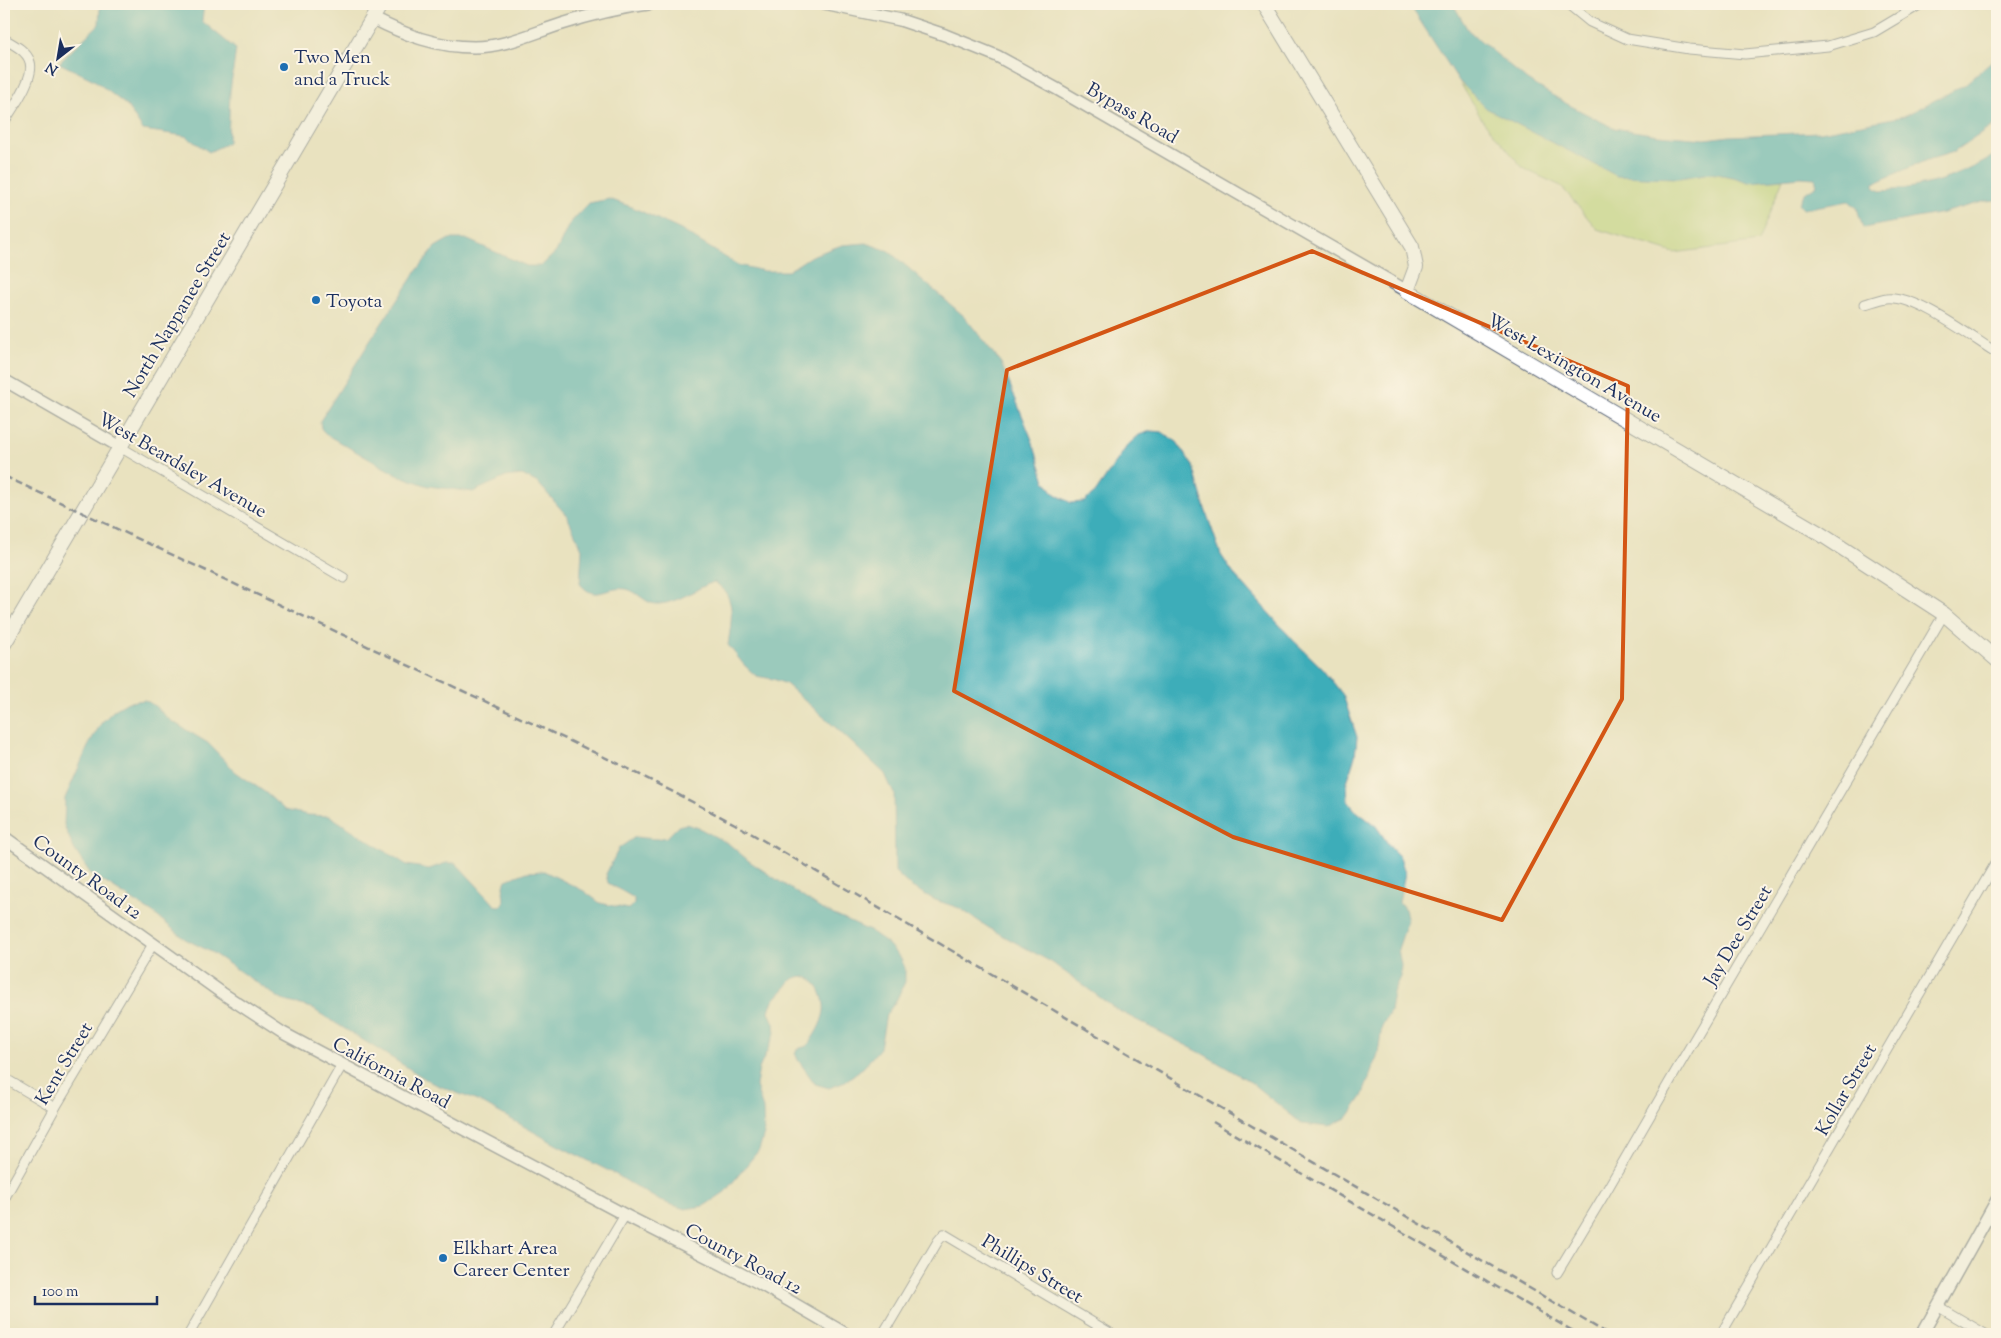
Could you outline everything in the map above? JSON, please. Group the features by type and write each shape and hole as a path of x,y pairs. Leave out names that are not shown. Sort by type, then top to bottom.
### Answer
{"main road":[{"name":"North Nappanee Street","path":"4,644 381,4"},
{"path":"372,18 412,37 430,42 474,47 515,40 590,15 648,4"},
{"name":"Bypass Road","path":"824,4 900,20 954,38 997,56 1058,88 1407,291"},
{"path":"1264,4 1412,247 1416,266 1407,291"},
{"name":"West Lexington Avenue","path":"1407,291 1819,533 1944,614 1997,660"},
{"name":"West Beardsley Avenue","path":"4,380 120,447"},
{"name":"County Road 12","path":"4,837 153,944"},
{"name":"California Road","path":"153,944 230,999 283,1033 625,1215"},
{"path":"1922,1334 1939,1307 1997,1200"},
{"name":"County Road 12","path":"625,1215 757,1282 846,1334"}],"street":[{"path":"1568,4 1590,22 1627,39 1688,49 1745,54 1828,46 1874,32 1921,4"},
{"path":"4,122 27,82 31,70 30,61 22,51 7,41"},
{"path":"1865,304 1888,298 1910,301 1931,311 1997,353"},
{"name":"West Beardsley Avenue","path":"120,447 344,578"},
{"name":"Jay Dee Street","path":"1557,1273 1944,614"},
{"name":"Kollar Street","path":"1721,1334 1997,861"},
{"name":"Kent Street","path":"4,1199 55,1108 153,944"},
{"path":"189,1334 342,1065"},
{"path":"4,1078 55,1108"},
{"path":"554,1334 625,1215"},
{"name":"Phillips Street","path":"883,1334 944,1234 1112,1334"},
{"path":"1939,1307 1985,1334"}],"highlighted area":[{"path":"1312,251 1628,386 1622,699 1502,920 1233,837 954,691 1007,370"}],"green space":[{"path":"1459,81 1486,108 1617,176 1679,178 1711,173 1749,182 1783,179 1758,242 1674,253 1597,229 1561,186 1524,169 1483,121"}],"water":[{"path":"100,4 204,4 202,21 236,49 230,92 228,143 209,152 185,136 143,130 127,106 94,80 59,63 99,24"},
{"path":"1409,4 1453,4 1468,30 1527,80 1569,105 1614,128 1658,135 1705,139 1820,132 1904,116 1964,85 1997,56 1997,123 1954,152 1927,160 1874,183 1874,187 1880,191 1895,190 1941,180 1970,169 1997,154 1997,200 1986,201 1943,213 1863,228 1857,208 1849,201 1803,209 1798,203 1805,193 1817,185 1815,178 1801,177 1749,182 1711,173 1679,178 1617,176 1486,108 1459,81"},
{"path":"609,199 632,207 681,230 738,265 764,271 788,271 811,256 842,245 866,243 889,251 965,317 1001,363 1032,440 1045,481 1055,494 1071,503 1084,502 1095,493 1127,446 1139,435 1151,431 1162,432 1177,442 1193,466 1221,555 1233,573 1293,640 1322,668 1343,695 1357,737 1355,756 1347,782 1348,801 1355,810 1376,826 1391,848 1400,857 1405,873 1399,902 1405,909 1408,920 1398,949 1401,965 1400,977 1393,992 1390,1012 1382,1026 1378,1054 1362,1097 1348,1117 1329,1127 1302,1124 1249,1081 1203,1054 1117,1010 1051,962 989,928 959,908 935,900 910,886 895,872 894,794 885,774 786,684 756,676 744,665 728,645 731,619 730,602 722,588 714,582 674,601 660,604 650,603 626,589 591,592 580,584 582,549 567,516 538,483 522,475 506,477 473,492 428,486 397,475 325,434 321,428 320,421 370,341 415,273 435,247 449,239 466,239 527,266 541,266 556,252 569,224 589,203"},
{"path":"145,700 155,706 170,720 208,743 236,772 266,793 285,810 308,815 330,816 407,865 429,869 446,863 456,863 495,905 499,906 503,905 503,888 506,880 527,872 544,871 584,891 600,903 628,909 634,904 634,898 608,883 606,874 619,848 635,837 656,839 667,837 678,826 686,824 699,828 729,844 749,861 821,909 870,931 888,944 901,959 905,968 905,982 896,1001 886,1015 880,1048 864,1067 843,1083 829,1088 815,1084 795,1053 797,1049 807,1046 815,1034 823,1016 824,1004 819,990 810,979 798,977 791,981 774,1000 769,1012 774,1023 775,1033 759,1069 756,1086 763,1109 764,1134 759,1150 725,1192 704,1206 685,1209 660,1201 613,1173 557,1145 482,1103 432,1083 311,1008 282,1000 211,952 185,939 153,913 90,873 74,849 64,825 65,798 90,742 102,722 114,710 128,702"}],"railway":[{"path":"4,476 619,764 735,824 1608,1334"},
{"path":"1213,1122 1578,1334"}],"place":[{"name":"Two Men and a Truck","path":"284,67"},
{"name":"Toyota","path":"316,300"},
{"name":"Elkhart Area Career Center","path":"443,1258"}]}
